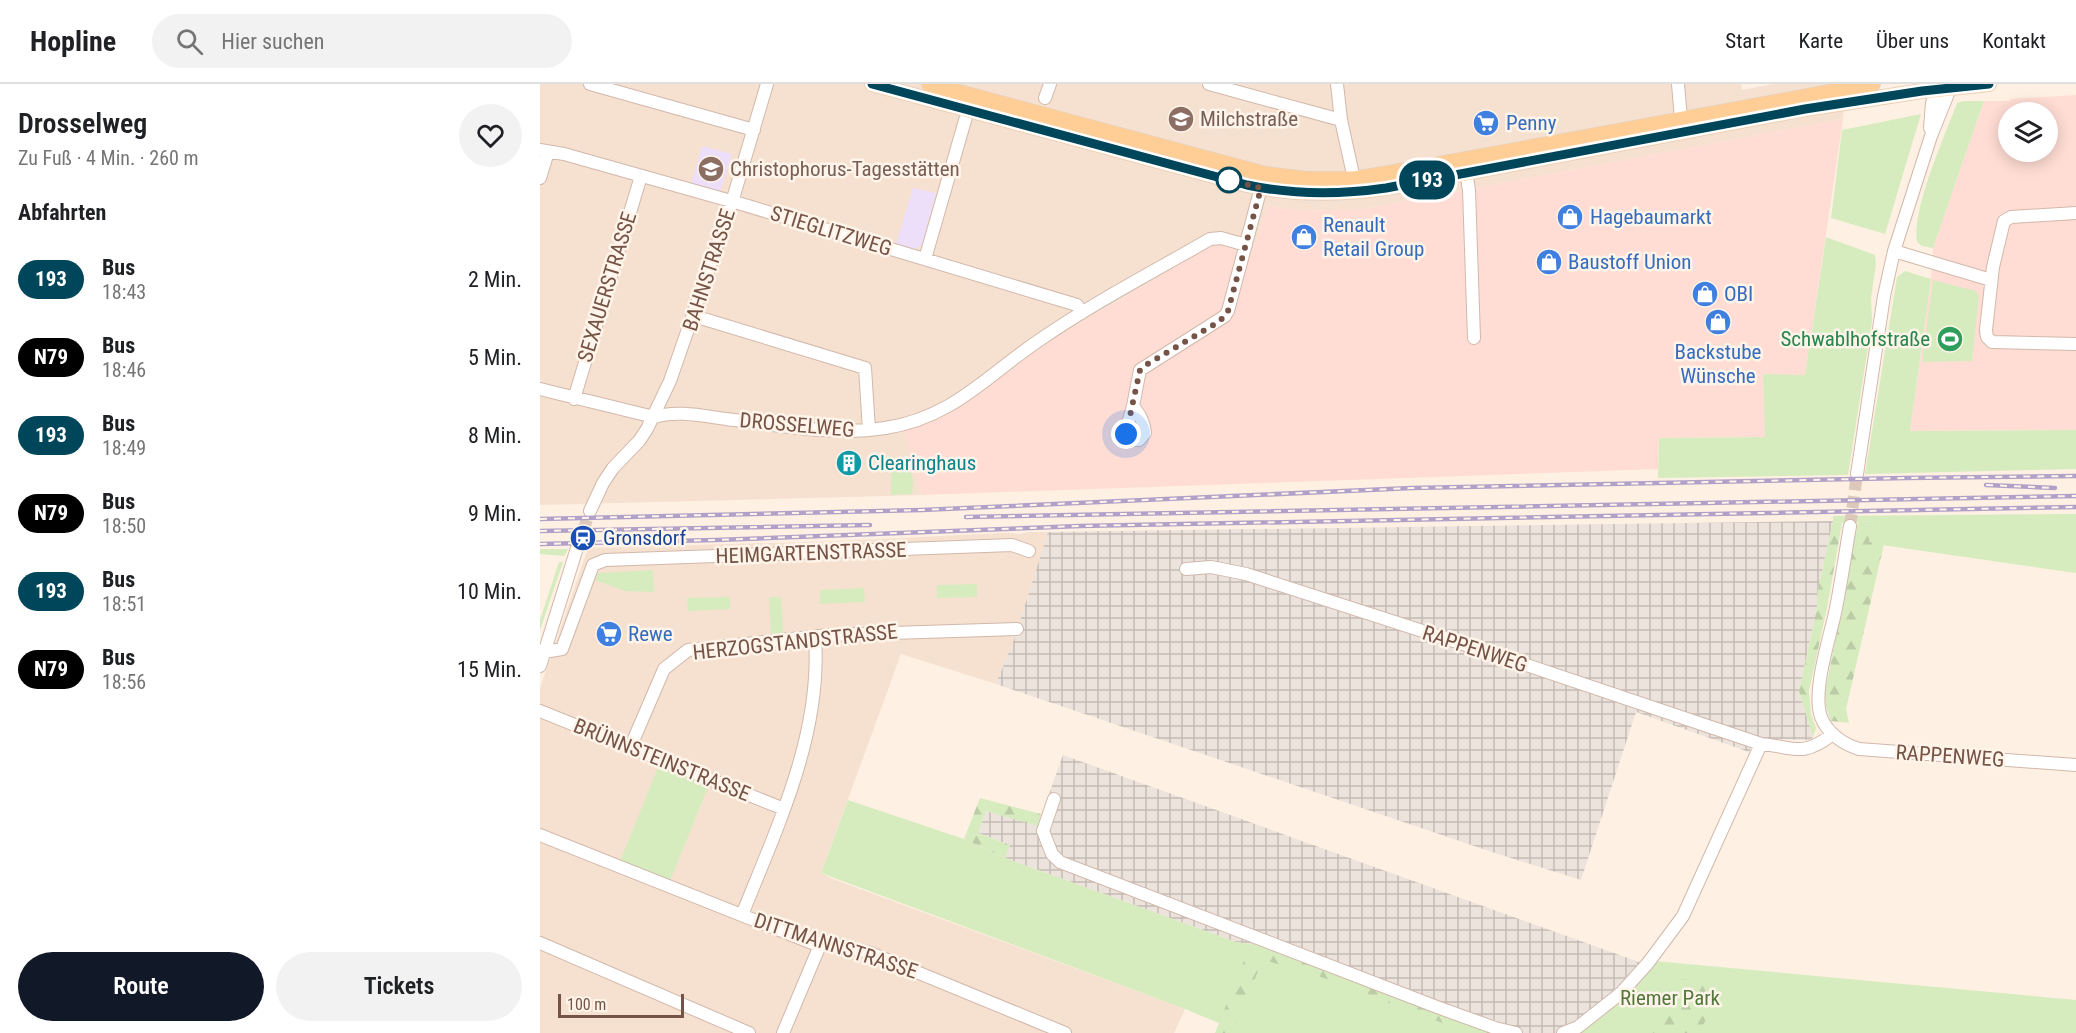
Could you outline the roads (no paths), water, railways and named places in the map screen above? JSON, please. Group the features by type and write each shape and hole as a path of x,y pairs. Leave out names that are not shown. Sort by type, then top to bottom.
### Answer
{"main road":[{"path":"872,84 968,110 1263,181 1354,179 1465,166 1945,86 1989,84"},
{"path":"929,84 1263,181 1286,192 1338,194 1386,188 1465,166 1681,119 1873,84"}],"street":[{"path":"590,84 754,130"},
{"name":"BAHNSTRASSE","path":"590,511 613,468 639,441 654,417 670,381 732,202 767,84"},
{"path":"1046,98 1050,84"},
{"path":"1209,84 1341,120"},
{"path":"1337,84 1341,120 1354,179"},
{"path":"1678,84 1681,119"},
{"path":"1857,474 1884,296 1894,251 1931,136 1932,103 1945,86"},
{"path":"925,259 968,110"},
{"path":"540,178 544,151"},
{"name":"STIEGLITZWEG","path":"544,151 564,154 925,259 1077,305 1082,313"},
{"path":"1465,166 1469,190 1474,338"},
{"name":"SEXAUERSTRASSE","path":"574,399 641,176"},
{"path":"1133,406 1140,370 1225,316 1263,181"},
{"path":"2076,213 2011,217 2004,221 1991,280 1986,330 1987,337 1992,342 2076,344"},
{"name":"DROSSELWEG","path":"540,389 654,417 665,413 848,432 909,423 962,400 1040,339 1210,240 1221,238 1246,245"},
{"path":"1894,251 1991,280"},
{"path":"694,316 866,368 869,430"},
{"path":"1833,734 1821,719 1818,692 1850,526"},
{"name":"HEIMGARTENSTRASSE","path":"544,650 562,649 593,565 605,560 1012,546 1029,551"},
{"path":"540,666 577,548"},
{"name":"RAPPENWEG","path":"1186,569 1211,567 1246,574 1761,744 1806,750 1815,747 1833,734 1850,746 1859,749 2076,765"},
{"name":"HERZOGSTANDSTRASSE","path":"630,748 664,669 680,655 698,648 896,631 1017,629"},
{"path":"741,915 784,809 808,730 813,693 816,637"},
{"name":"BRÜNNSTEINSTRASSE","path":"540,711 784,809"},
{"path":"1563,1033 1578,1027 1621,993 1648,963 1683,916 1761,744"},
{"path":"1054,799 1043,831 1052,854 1060,862 1494,1028 1516,1033"},
{"name":"DITTMANNSTRASSE","path":"540,835 818,945 836,944 868,952 1065,1033"},
{"path":"540,943 749,1033"},
{"path":"783,1033 818,950 818,945"}],"tunnel":[{"path":"1850,526 1857,474"},
{"path":"577,548 590,511"}],"railway":[{"path":"540,519 922,510 1412,488 2076,476"},
{"path":"1986,485 2055,488"},
{"path":"966,517 2076,496"},
{"path":"540,544 716,540 1080,526 2076,507"},
{"path":"540,531 870,525"}],"place":[{"name":"Milchstraße","path":"1181,119"},
{"name":"Penny","path":"1486,123"},
{"name":"Christophorus-Tagesstätten","path":"711,169"},
{"name":"Hagebaumarkt","path":"1570,217"},
{"name":"Renault Retail Group","path":"1304,237"},
{"name":"Baustoff Union","path":"1549,262"},
{"name":"OBI","path":"1705,294"},
{"name":"Backstube Wünsche","path":"1718,322"},
{"name":"Schwablhofstraße","path":"1950,339"},
{"name":"Clearinghaus","path":"849,463"},
{"name":"Gronsdorf","path":"583,538"},
{"name":"Rewe","path":"609,634"}],"park label":[{"name":"Riemer Park","path":"1670,998"}]}
